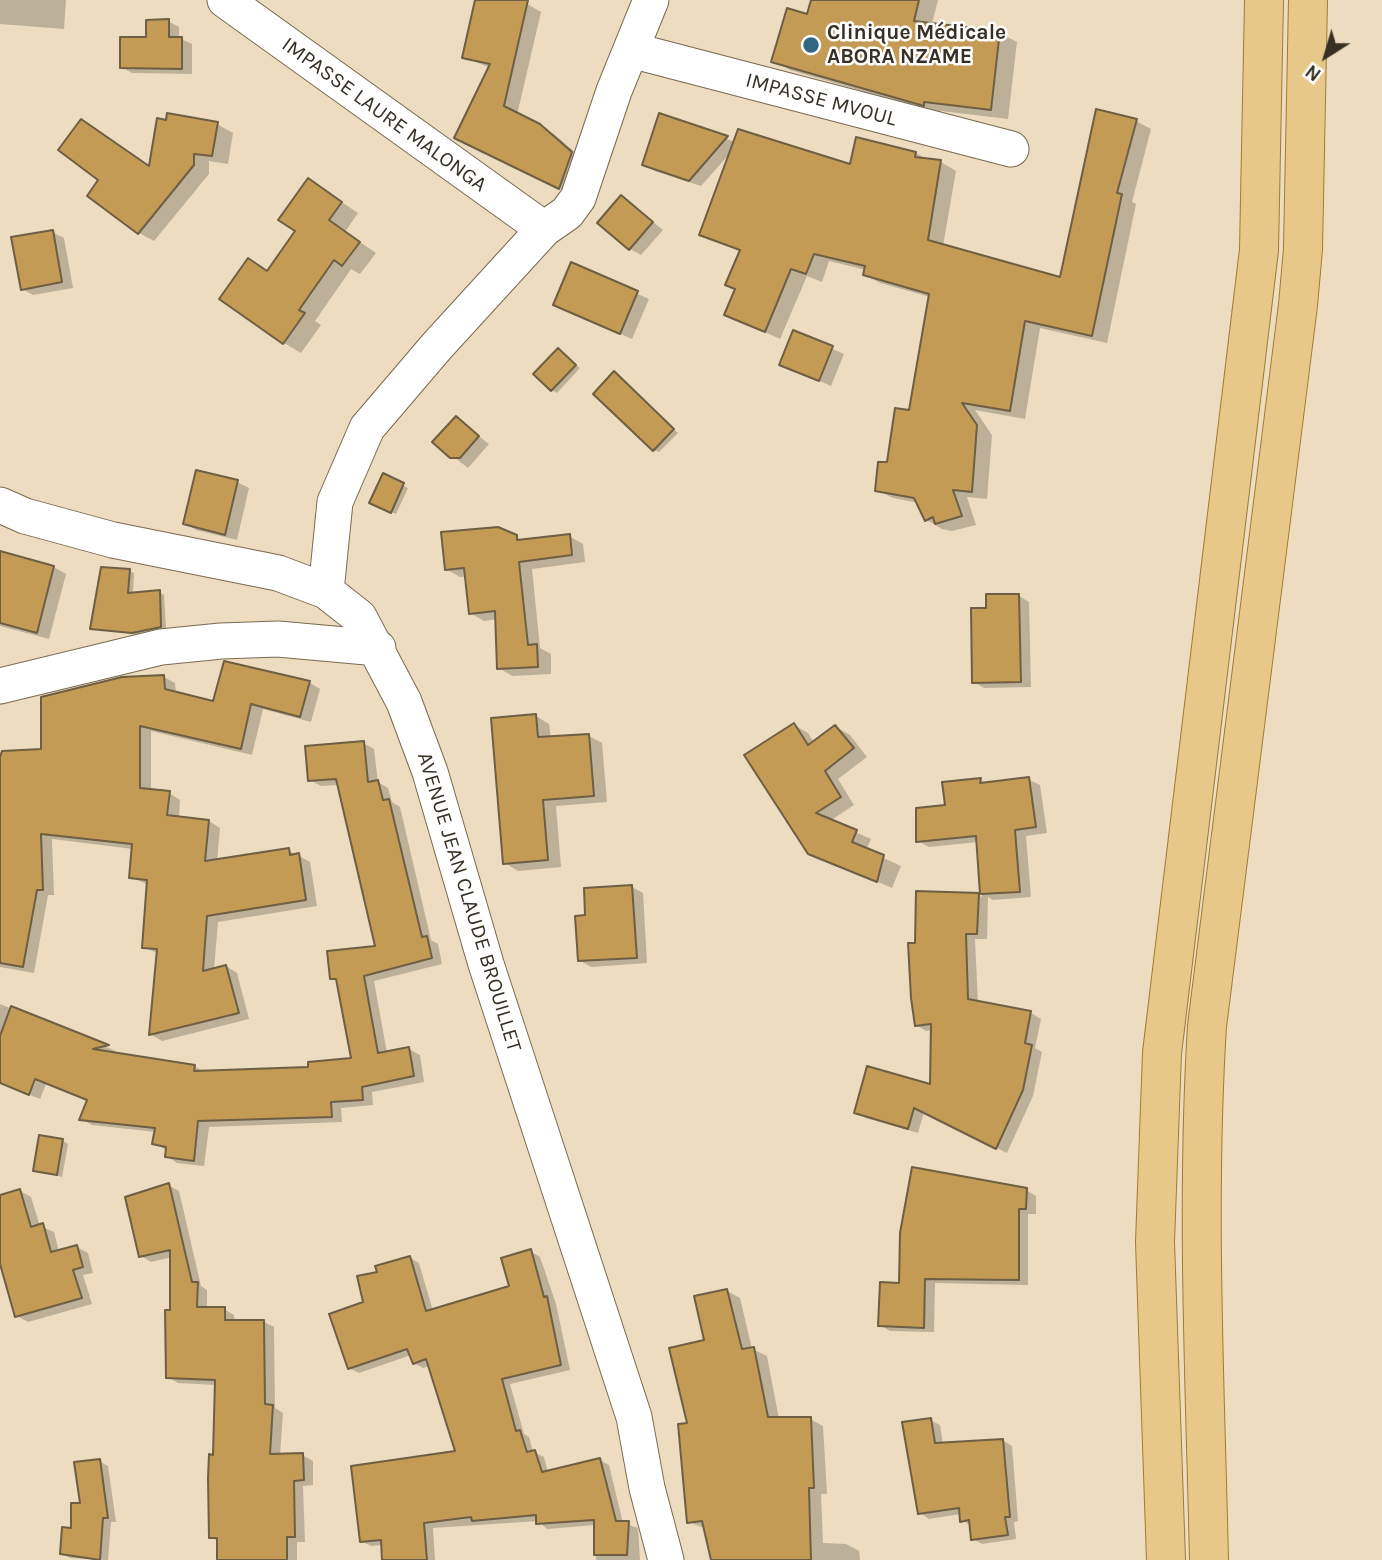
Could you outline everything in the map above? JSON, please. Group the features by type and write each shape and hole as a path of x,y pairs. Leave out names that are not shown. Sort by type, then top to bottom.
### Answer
{"main road":[{"path":"1167,1560 1155,1242 1161,1053 1259,250 1264,0"},
{"path":"1209,1560 1200,1239 1206,1040 1298,305 1303,249 1308,0"}],"street":[{"name":"IMPASSE LAURE MALONGA","path":"225,0 544,229"},
{"path":"326,591 335,502 367,428 544,229 567,213 578,198 650,0"},
{"name":"IMPASSE MVOUL","path":"631,50 1011,149"},
{"name":"AVENUE JEAN CLAUDE BROUILLET","path":"0,505 25,516 113,540 278,573 326,591 359,617 378,648 404,702 430,772 486,964 634,1417 647,1488 666,1560"},
{"path":"0,686 161,647 220,641 278,639 378,648"}],"building":[{"path":"475,0 528,0 504,106 540,124 572,152 559,189 454,138 490,64 462,58"},
{"path":"811,0 919,0 914,21 1000,31 991,110 924,102 924,106 771,62 787,8 807,14"},
{"path":"169,19 169,37 182,37 182,69 120,68 120,37 146,37 146,20"},
{"path":"1096,109 1137,119 1117,193 1122,194 1092,336 1025,321 1010,411 962,403 977,425 972,492 953,490 962,516 935,524 933,517 925,521 914,498 875,491 878,462 887,462 895,408 909,410 929,294 863,275 865,266 814,254 806,274 791,269 765,332 724,315 735,289 725,285 740,250 699,235 738,129 850,164 856,137 916,152 915,157 941,160 928,240 1060,277"},
{"path":"167,113 218,122 212,156 194,154 194,165 138,234 87,196 98,180 58,150 81,119 149,166 157,118 166,120"},
{"path":"659,113 728,136 689,181 642,165"},
{"path":"308,178 342,202 329,220 360,242 342,266 334,260 299,310 305,313 283,344 219,299 248,258 267,271 295,231 278,220"},
{"path":"621,195 653,222 629,250 597,223"},
{"path":"53,230 62,282 21,290 11,237"},
{"path":"571,262 638,291 620,334 553,305"},
{"path":"793,330 833,346 819,381 779,365"},
{"path":"558,348 576,365 551,391 533,374"},
{"path":"614,371 674,429 653,451 593,394"},
{"path":"456,416 479,436 460,458 450,458 432,442"},
{"path":"196,470 238,480 225,535 183,524"},
{"path":"383,473 404,483 391,513 369,503"},
{"path":"498,527 517,535 517,540 570,534 572,555 519,562 528,645 537,644 538,667 497,669 495,611 469,614 464,568 445,570 441,532"},
{"path":"0,551 54,566 37,633 0,623"},
{"path":"101,567 130,569 128,593 160,590 161,627 132,633 90,629"},
{"path":"986,594 1019,594 1021,682 972,683 971,608 986,608"},
{"path":"224,661 310,681 300,717 251,704 241,749 140,726 140,788 170,791 167,815 209,820 205,861 289,848 290,855 299,853 306,900 207,916 203,971 226,965 239,1013 149,1035 157,949 142,948 147,880 129,878 132,844 41,834 43,890 37,890 23,967 0,963 0,757 2,751 41,749 41,697 122,677 164,675 165,689 213,701"},
{"path":"536,714 538,737 589,734 594,796 543,800 548,860 503,864 491,718"},
{"path":"794,723 808,745 835,725 854,748 825,771 841,797 816,813 857,830 852,842 884,855 877,882 808,854 744,755"},
{"path":"364,741 368,782 378,780 383,800 389,799 422,937 427,936 432,958 364,976 378,1053 409,1047 414,1076 362,1087 363,1100 331,1102 332,1117 198,1121 194,1161 165,1157 166,1147 152,1144 155,1128 79,1120 87,1100 35,1079 29,1095 0,1083 0,1036 11,1006 109,1045 93,1049 195,1065 194,1071 308,1067 308,1062 351,1058 336,979 330,979 327,951 375,946 336,779 308,781 305,746"},
{"path":"1029,777 1036,827 1015,830 1020,892 980,894 976,836 916,842 916,808 945,805 942,782 981,778 980,783"},
{"path":"632,885 637,958 578,961 575,916 585,915 584,888"},
{"path":"916,891 979,893 977,934 966,934 968,999 1031,1011 1025,1043 1032,1045 1023,1090 996,1149 914,1108 908,1129 854,1113 867,1066 930,1084 931,1024 915,1026 911,998 908,943 915,943"},
{"path":"39,1135 63,1139 57,1175 33,1171"},
{"path":"912,1167 1027,1188 1026,1209 1019,1209 1019,1280 925,1279 924,1328 878,1326 880,1282 899,1283 900,1233"},
{"path":"169,1183 192,1282 198,1282 197,1307 225,1307 225,1320 264,1320 265,1404 273,1405 270,1454 303,1453 304,1480 294,1481 295,1537 287,1537 287,1560 217,1560 217,1538 209,1538 208,1478 209,1454 213,1455 215,1380 166,1378 165,1310 170,1310 170,1250 139,1257 125,1197"},
{"path":"20,1189 31,1227 43,1223 51,1252 77,1245 83,1267 73,1270 82,1298 15,1317 0,1264 0,1195"},
{"path":"531,1249 544,1297 547,1296 561,1365 502,1379 516,1431 520,1430 527,1452 535,1450 542,1472 600,1458 616,1521 629,1521 627,1555 594,1555 594,1520 536,1524 536,1515 472,1521 471,1517 424,1523 427,1560 382,1560 381,1540 360,1542 351,1466 455,1451 426,1359 413,1364 407,1349 348,1369 329,1314 363,1302 357,1276 377,1272 375,1266 410,1256 426,1311 509,1286 501,1258"},
{"path":"727,1289 742,1349 754,1347 768,1417 811,1417 814,1488 809,1488 811,1560 711,1560 702,1521 687,1523 678,1424 687,1423 669,1348 704,1340 694,1296"},
{"path":"931,1418 935,1443 1003,1439 1010,1517 1005,1517 1008,1535 971,1540 969,1520 960,1522 959,1508 918,1514 902,1422"},
{"path":"100,1459 108,1518 103,1518 100,1560 60,1554 62,1527 71,1528 71,1503 80,1503 74,1462"}],"place":[{"name":"Clinique Médicale ABORA NZAME","path":"811,45"}]}
